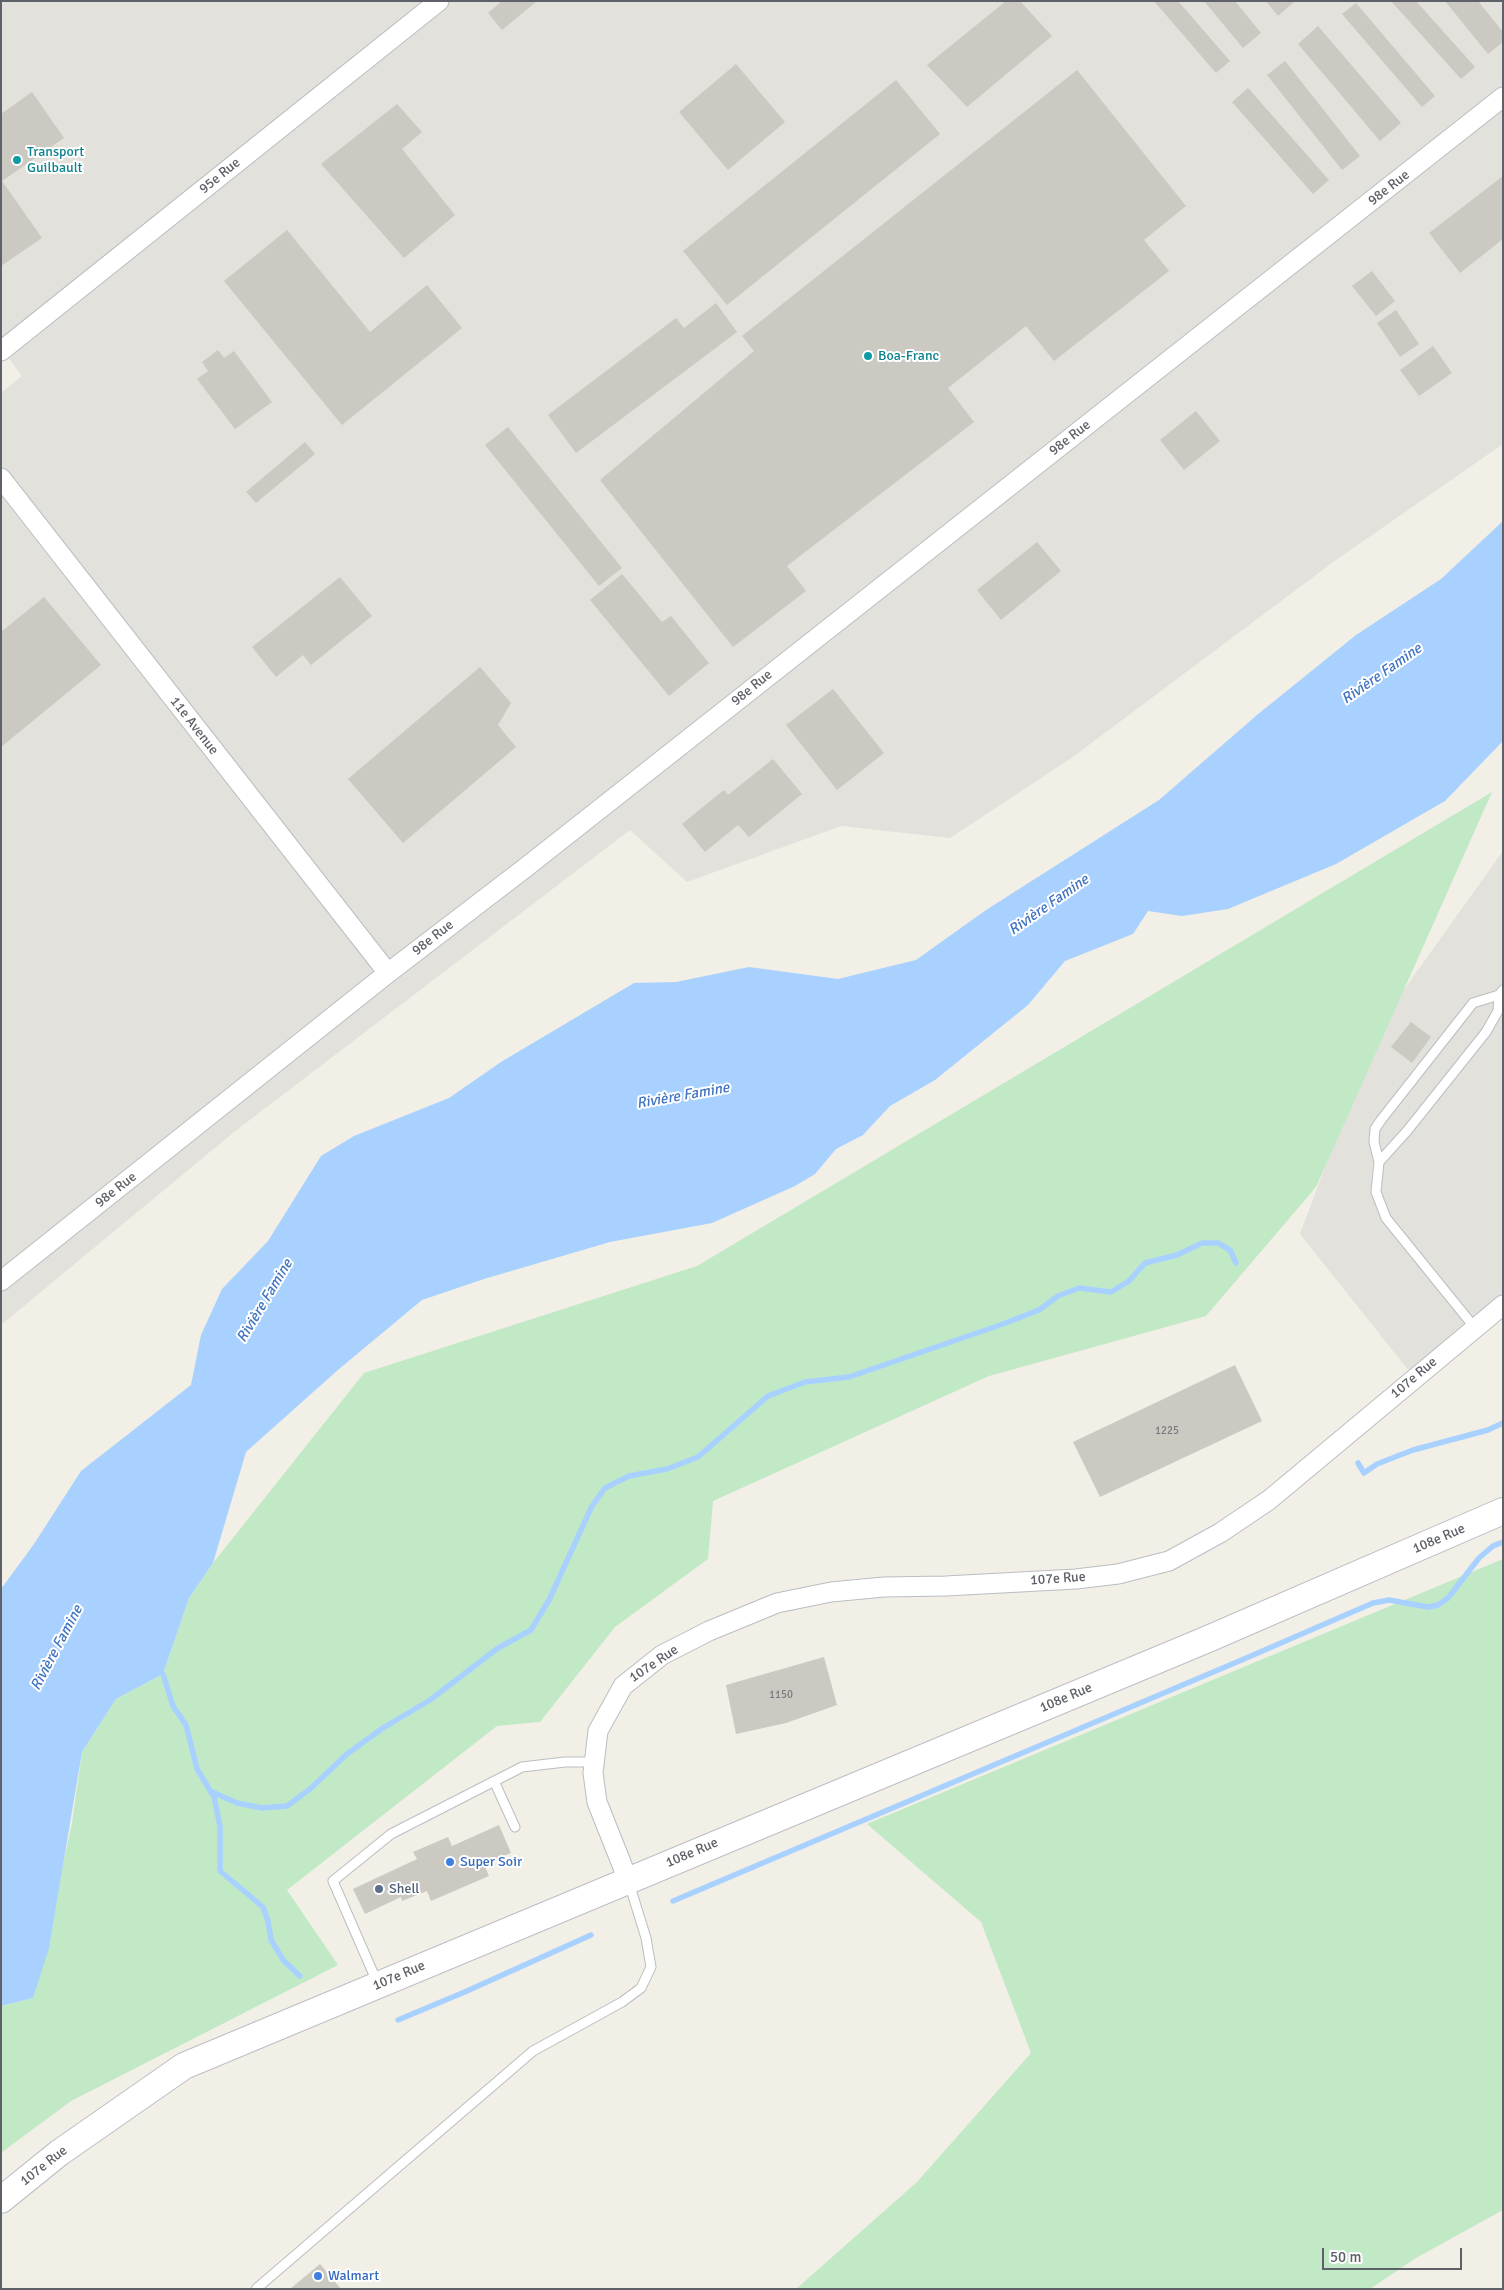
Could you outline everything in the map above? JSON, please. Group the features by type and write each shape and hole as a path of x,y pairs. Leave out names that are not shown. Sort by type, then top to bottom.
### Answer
{"main road":[{"name":"108e Rue","path":"628,1880 1208,1639 1503,1511"},
{"name":"107e Rue","path":"1,2200 59,2153 184,2066 628,1880"}],"street":[{"name":"95e Rue","path":"1,351 439,1"},
{"name":"98e Rue","path":"1,1281 388,974 1503,97"},
{"name":"11e Avenue","path":"1,478 388,974"},
{"name":"107e Rue","path":"628,1880 597,1802 593,1773 598,1731 622,1686 662,1655 709,1631 777,1603 831,1592 884,1586 946,1586 1084,1578 1118,1574 1169,1561 1220,1533 1269,1500 1503,1305"}],"lane":[{"path":"1379,1162 1407,1131 1444,1082 1486,1032 1498,1011 1501,993 1473,1003 1380,1120 1375,1129 1374,1142 1379,1162 1376,1192 1386,1218 1475,1328"},
{"path":"379,1985 333,1880 392,1834 522,1767 565,1762 594,1762"},
{"path":"494,1781 515,1827"},
{"path":"256,2289 533,2051 622,2002 641,1988 651,1967 646,1938 628,1880"}],"shaded area":[{"path":"1,1 1503,1 1503,444 1336,560 1070,759 950,838 841,826 687,882 630,830 234,1132 1,1325 1,393 22,376 1,348"},
{"path":"1503,851 1503,1301 1413,1376 1300,1234 1378,1026"}],"green space":[{"path":"1492,792 1316,1187 1206,1316 989,1376 713,1501 708,1559 615,1627 540,1722 497,1726 287,1890 338,1965 71,2101 1,2153 1,2006 33,1998 72,1823 82,1752 116,1699 163,1674 189,1598 213,1563 364,1373 697,1266"},
{"path":"1503,1559 1503,2210 1416,2258 1370,2289 796,2289 917,2182 1031,2053 981,1922 867,1824"}],"water":[{"name":"Rivière Famine","path":"1503,521 1503,741 1445,801 1336,864 1228,909 1182,916 1148,911 1133,934 1065,961 1028,1005 935,1080 890,1106 863,1135 836,1149 815,1174 795,1186 712,1223 610,1242 484,1279 422,1300 339,1369 246,1452 213,1563 189,1598 163,1674 116,1699 82,1752 49,1948 33,1998 1,2006 1,1589 34,1544 81,1471 191,1385 201,1335 222,1289 268,1241 321,1156 354,1136 449,1098 501,1062 634,983 676,982 749,967 838,979 916,960 986,910 1159,800 1257,715 1356,635 1441,579"}],"building":[{"path":"502,1 537,1 502,30 488,13"},
{"path":"1006,1 1020,1 1052,36 967,107 927,65"},
{"path":"1154,1 1178,1 1230,61 1216,73"},
{"path":"1204,1 1235,1 1261,33 1243,48"},
{"path":"1266,1 1295,1 1278,16"},
{"path":"1391,1 1416,1 1475,67 1461,79"},
{"path":"1445,1 1478,1 1503,32 1503,42 1488,54"},
{"path":"1356,3 1435,96 1422,107 1342,14"},
{"path":"1318,26 1401,123 1380,141 1298,44"},
{"path":"1285,61 1360,156 1342,170 1267,75"},
{"path":"736,64 785,122 728,170 679,112"},
{"name":"Boa-Franc","path":"1077,70 1186,206 1144,240 1169,271 1054,361 1026,326 948,388 974,422 787,566 806,591 733,647 600,480 754,351 742,336"},
{"path":"896,80 940,134 727,305 683,251"},
{"path":"1248,88 1329,180 1313,194 1232,102"},
{"name":"Transport Guilbault","path":"32,92 64,138 2,181 42,238 1,266 1,114"},
{"path":"397,104 422,132 402,149 455,215 404,258 321,164"},
{"path":"1503,176 1503,239 1460,273 1429,233"},
{"path":"287,230 370,332 427,285 462,328 342,425 224,281"},
{"path":"1372,271 1395,301 1376,316 1352,286"},
{"path":"716,303 737,332 576,453 548,415 676,318 684,328"},
{"path":"1396,310 1419,344 1400,357 1377,323"},
{"path":"1433,346 1452,373 1419,396 1400,370"},
{"path":"218,350 224,358 234,351 272,402 235,429 197,379 208,371 202,362"},
{"path":"1196,411 1220,441 1184,470 1160,440"},
{"path":"508,427 622,568 599,586 485,445"},
{"path":"305,442 315,454 256,503 246,492"},
{"path":"1037,542 1061,571 1001,620 977,590"},
{"path":"622,574 662,622 671,616 709,663 669,696 590,600"},
{"path":"340,577 372,616 311,665 303,655 276,677 252,647"},
{"path":"44,597 101,665 1,747 1,632"},
{"path":"480,667 511,703 498,725 516,747 403,843 348,779"},
{"path":"833,689 884,753 837,790 786,725"},
{"path":"773,759 802,794 749,837 738,825 705,852 682,824 724,790 728,795"},
{"path":"1411,1022 1431,1037 1412,1063 1391,1047"},
{"path":"1235,1365 1262,1421 1100,1497 1073,1442"},
{"path":"824,1657 837,1705 786,1723 736,1734 726,1685"},
{"name":"Super Soir","path":"499,1825 511,1853 484,1864 489,1876 431,1901 427,1891 402,1901 401,1897 365,1914 353,1889 417,1859 413,1852 448,1837 452,1846"},
{"name":"Walmart","path":"320,2264 341,2289 290,2289"}],"waterway":[{"path":"210,1791 237,1803 262,1808 287,1806 310,1789 347,1754 383,1728 430,1700 498,1648 531,1630 549,1600 592,1506 605,1488 629,1476 667,1469 698,1457 768,1396 805,1382 849,1377 1003,1324 1039,1310 1058,1296 1079,1288 1111,1292 1129,1281 1145,1263 1177,1255 1202,1243 1218,1243 1230,1250 1236,1263"},
{"path":"1358,1463 1364,1473 1377,1464 1413,1450 1488,1430 1503,1423"},
{"path":"673,1901 1373,1603 1389,1600 1428,1607 1438,1605 1448,1598 1479,1558 1493,1546 1503,1542"},
{"path":"158,1671 163,1674 173,1706 186,1725 197,1769 214,1797 220,1826 220,1871 263,1907 268,1921 271,1940 284,1961 300,1976"},
{"path":"398,2020 591,1935"}],"place":[{"name":"Transport Guilbault","path":"17,160"},
{"name":"Boa-Franc","path":"868,356"},
{"name":"Super Soir","path":"450,1862"},
{"name":"Shell","path":"379,1889"},
{"name":"Walmart","path":"318,2276"}]}
